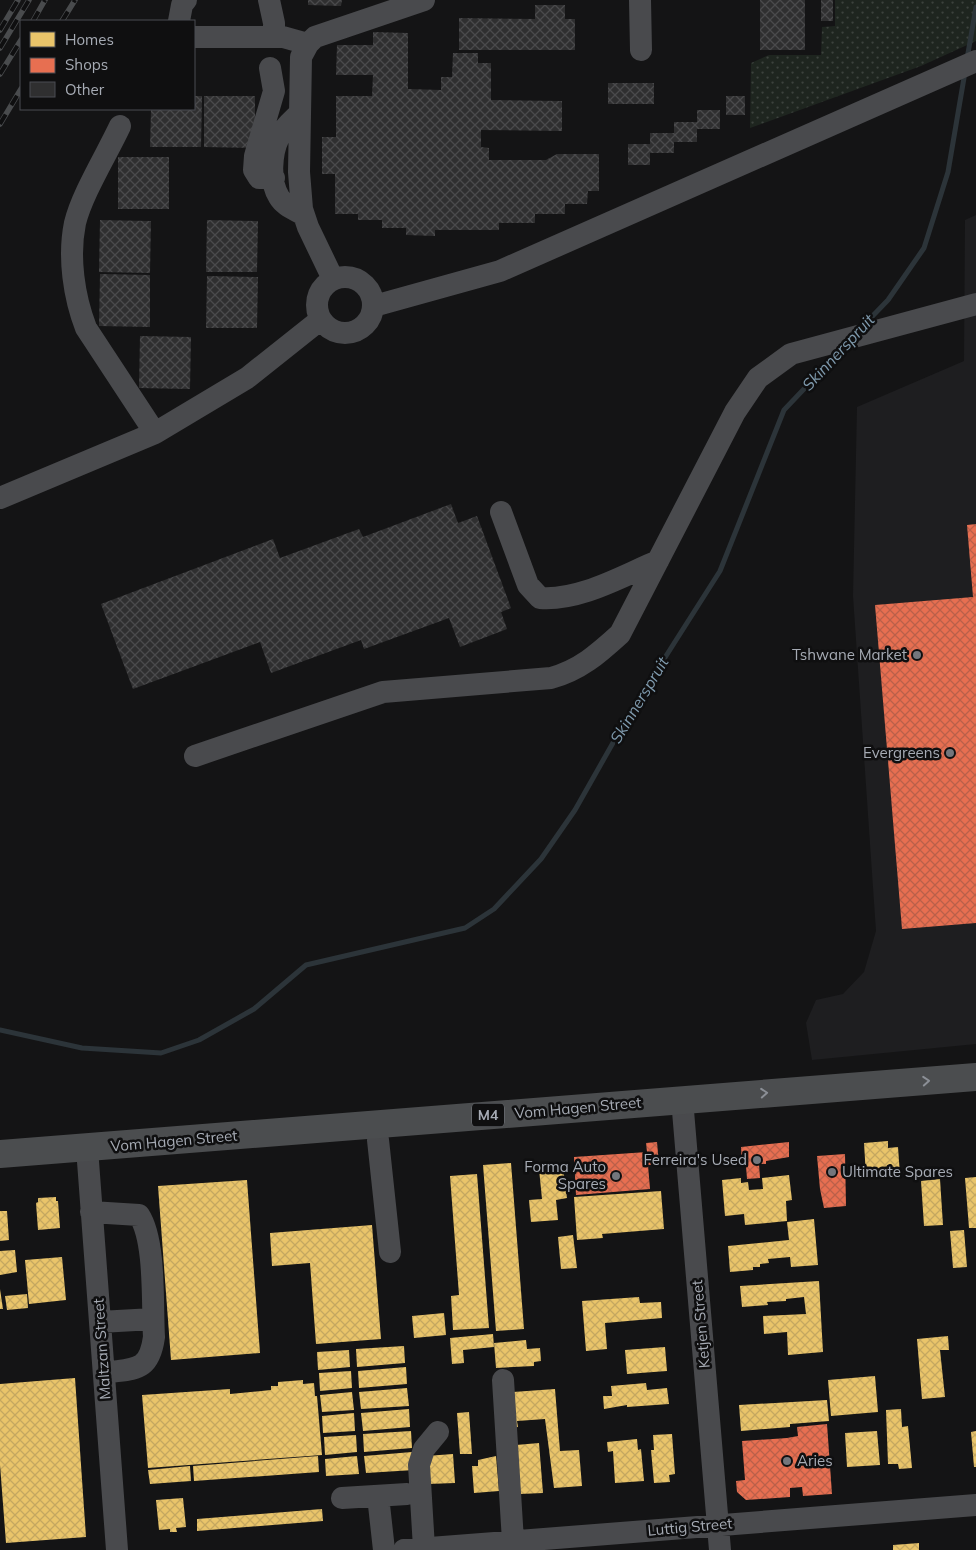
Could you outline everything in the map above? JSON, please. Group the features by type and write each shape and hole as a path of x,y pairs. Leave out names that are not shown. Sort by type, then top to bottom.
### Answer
{"main road":[{"name":"Vom Hagen Street","path":"0,1154 87,1155 378,1140 976,1077"},
{"name":"Vom Hagen Street","path":"0,1168 87,1155 683,1108 976,1097"}],"street":[{"path":"179,20 182,5 186,0"},
{"path":"269,0 274,22 274,37"},
{"path":"333,279 304,215 300,182 301,57 308,44 320,35 424,0"},
{"path":"640,0 642,50"},
{"path":"195,37 274,37 308,44"},
{"path":"374,306 500,271 976,61"},
{"path":"270,68 274,91 255,156 254,170 259,178 274,178"},
{"path":"300,113 280,135 275,148 274,178 279,198 285,204 304,215"},
{"path":"120,126 76,222 72,253 79,310 86,328 156,433"},
{"path":"347,276 361,281 371,292 374,306 370,320 359,330 345,334 330,330 320,320 316,304 321,289 333,279 347,276"},
{"path":"195,756 383,692 551,678 571,673 593,658 620,634 735,412 758,378 791,354 880,332 976,304"},
{"path":"0,498 156,433 246,378 320,320"},
{"path":"501,512 528,585 540,598 555,599 578,594 658,561"},
{"name":"Ketjen Street","path":"683,1108 720,1550"},
{"path":"378,1140 390,1252"},
{"name":"Maltzan Street","path":"87,1155 117,1550"},
{"path":"91,1212 139,1216 146,1226 149,1247 153,1319 152,1350 146,1363 138,1368 104,1373"},
{"path":"100,1322 153,1319"},
{"path":"503,1380 513,1541"},
{"path":"414,1549 419,1464 424,1449 438,1432"},
{"path":"342,1498 407,1494"},
{"path":"378,1496 384,1550"},
{"name":"Luttig Street","path":"414,1549 461,1548 513,1541 976,1505"}],"shaded area":[{"path":"835,0 976,0 976,41 921,66 750,128 751,63 769,55 821,55 822,27 835,26"},
{"name":"Tshwane Market","path":"976,215 976,1044 812,1060 806,1023 816,1000 843,994 864,972 876,931 853,596 857,407 964,361 965,220"}],"building: Homes":[{"path":"888,1141 888,1148 898,1147 900,1175 883,1178 883,1175 866,1176 864,1143"},
{"path":"511,1163 524,1329 496,1331 483,1165"},
{"path":"563,1167 567,1198 556,1200 558,1220 531,1222 529,1200 542,1199 539,1169"},
{"path":"477,1174 489,1328 453,1330 451,1296 459,1295 450,1176"},
{"path":"789,1175 792,1200 786,1201 787,1221 745,1225 744,1214 725,1216 722,1180 741,1178 741,1183 748,1182 749,1190 763,1189 762,1178"},
{"path":"976,1177 976,1228 969,1228 965,1178"},
{"path":"940,1179 943,1225 924,1226 921,1181"},
{"path":"247,1180 260,1353 171,1360 158,1186"},
{"path":"661,1191 664,1229 602,1234 603,1238 577,1240 574,1197"},
{"path":"56,1197 60,1228 38,1230 36,1203 38,1198"},
{"path":"0,1211 7,1211 9,1240 0,1241"},
{"path":"814,1219 818,1265 791,1267 790,1257 768,1259 769,1263 760,1264 760,1267 753,1267 753,1270 730,1272 728,1246 789,1240 787,1222"},
{"path":"372,1225 381,1339 316,1344 310,1263 272,1266 270,1233"},
{"path":"964,1230 967,1267 953,1268 950,1231"},
{"path":"573,1235 577,1268 561,1269 558,1237"},
{"path":"15,1250 17,1272 0,1275 0,1251"},
{"path":"62,1257 66,1300 29,1304 25,1260"},
{"path":"819,1281 823,1352 788,1355 787,1332 764,1334 763,1316 806,1314 804,1297 786,1299 786,1301 767,1302 768,1305 742,1307 740,1286"},
{"path":"0,1289 3,1309 0,1309"},
{"path":"27,1294 28,1308 7,1310 5,1296"},
{"path":"639,1297 640,1303 661,1302 662,1318 605,1323 607,1349 586,1351 582,1301"},
{"path":"444,1313 446,1335 414,1338 412,1316"},
{"path":"493,1334 494,1347 463,1350 464,1363 452,1364 450,1338"},
{"path":"948,1336 949,1350 940,1350 945,1397 922,1399 917,1339"},
{"path":"526,1340 527,1349 540,1348 541,1361 534,1362 534,1366 496,1368 494,1343"},
{"path":"404,1346 405,1363 357,1367 356,1349"},
{"path":"665,1347 667,1371 627,1374 625,1350"},
{"path":"349,1350 350,1367 318,1370 317,1352"},
{"path":"406,1367 407,1384 359,1388 358,1371"},
{"path":"351,1371 352,1388 320,1391 319,1373"},
{"path":"875,1376 878,1412 831,1416 828,1380"},
{"path":"75,1378 86,1537 6,1543 0,1465 0,1384"},
{"path":"303,1380 303,1384 314,1383 315,1396 317,1396 322,1455 148,1468 142,1395 230,1389 230,1394 271,1390 271,1386 278,1386 278,1382"},
{"path":"646,1383 647,1390 667,1388 669,1404 627,1407 627,1405 604,1409 603,1396 612,1396 611,1386"},
{"path":"407,1388 409,1406 361,1409 359,1392"},
{"path":"555,1389 560,1451 579,1450 582,1486 554,1488 545,1419 517,1421 518,1427 511,1428 513,1392"},
{"path":"352,1392 354,1410 322,1412 320,1395"},
{"path":"827,1400 829,1421 790,1424 790,1427 741,1431 739,1405"},
{"path":"409,1409 410,1427 363,1431 361,1413"},
{"path":"901,1409 902,1427 908,1426 912,1468 899,1469 898,1464 888,1464 886,1410"},
{"path":"469,1412 472,1454 460,1454 457,1413"},
{"path":"354,1413 355,1431 323,1433 322,1416"},
{"path":"411,1431 412,1448 364,1452 363,1434"},
{"path":"877,1431 880,1465 847,1467 845,1433"},
{"path":"976,1431 976,1467 974,1467 971,1432"},
{"path":"672,1434 675,1474 669,1475 670,1482 654,1483 651,1450 654,1450 653,1435"},
{"path":"356,1435 357,1452 325,1455 324,1437"},
{"path":"637,1439 638,1450 641,1449 644,1481 615,1483 613,1451 608,1452 607,1442"},
{"path":"539,1443 543,1493 520,1494 516,1445"},
{"path":"412,1452 414,1470 366,1473 364,1456"},
{"path":"453,1454 455,1483 428,1484 426,1456"},
{"path":"318,1456 319,1472 194,1481 193,1466"},
{"path":"357,1456 359,1474 326,1476 325,1459"},
{"path":"496,1456 499,1491 474,1493 472,1466 478,1466 478,1460"},
{"path":"190,1466 191,1481 150,1484 148,1470"},
{"path":"183,1498 186,1527 176,1528 177,1532 170,1532 170,1529 159,1530 156,1500"},
{"path":"322,1509 323,1521 197,1531 197,1519"},
{"path":"919,1543 919,1550 893,1550 893,1545"}],"building: Shops":[{"path":"976,524 976,923 902,929 875,605 973,597 967,525"},
{"path":"657,1142 659,1164 648,1165 650,1189 576,1195 574,1157 647,1152 646,1143"},
{"name":"Ferreira's Used","path":"789,1142 789,1157 766,1161 766,1164 759,1164 760,1178 747,1179 746,1166 742,1167 741,1147"},
{"name":"Ultimate Spares","path":"845,1154 846,1206 824,1208 817,1156"},
{"name":"Aries","path":"827,1424 832,1494 803,1496 802,1487 790,1488 790,1497 746,1500 737,1492 736,1481 745,1480 742,1441 798,1436 797,1427"}],"building: Other":[{"path":"308,0 342,0 341,6 308,5"},
{"path":"760,0 805,0 805,50 760,50"},
{"path":"821,0 833,0 833,21 821,21"},
{"path":"535,5 565,5 565,19 575,19 575,50 459,50 459,18 535,19"},
{"path":"373,32 408,33 408,89 441,90 441,77 452,77 453,53 478,53 478,63 491,63 491,100 562,101 562,131 481,130 481,147 489,148 489,160 546,160 557,154 599,154 599,191 588,191 587,204 565,204 565,214 535,214 535,223 499,223 499,230 435,230 435,236 406,235 406,228 382,228 382,220 358,220 358,214 335,214 335,174 322,174 322,137 336,137 336,96 372,96 373,75 336,75 337,45 373,45"},
{"path":"608,83 654,83 654,104 608,104"},
{"path":"195,96 202,96 201,147 150,147 151,110 195,110"},
{"path":"204,96 255,96 255,148 204,147"},
{"path":"726,96 745,96 745,115 726,115"},
{"path":"697,110 720,110 720,129 697,129 697,142 674,142 674,153 650,153 650,165 628,165 628,144 650,144 650,133 674,133 674,122 697,122"},
{"path":"118,157 169,157 169,209 118,209"},
{"path":"100,220 151,221 150,273 99,272"},
{"path":"207,220 258,221 257,272 206,272"},
{"path":"100,274 150,275 150,327 99,326"},
{"path":"207,276 258,277 257,328 206,328"},
{"path":"140,336 191,337 190,389 139,388"},
{"path":"451,504 458,523 477,516 511,608 501,612 507,629 460,647 449,618 364,649 361,640 271,673 260,642 133,689 101,604 273,539 280,558 359,529 363,537"}],"waterway":[{"name":"Skinnerspruit","path":"967,59 976,7"},
{"name":"Skinnerspruit","path":"862,327 888,300 924,248 948,172 965,72"},
{"name":"Skinnerspruit","path":"0,1030 82,1048 161,1053 199,1040 254,1009 306,965 465,928 494,909 541,859 575,810 631,711 720,571 784,410 841,350"}],"railway":[{"path":"0,30 18,0"},
{"path":"0,48 29,0"},
{"path":"34,20 45,0"},
{"path":"63,20 75,0"},
{"path":"0,74 20,42"},
{"path":"0,124 20,91"}],"place":[{"name":"Tshwane Market","path":"917,655"},
{"name":"Evergreens","path":"950,753"},
{"name":"Ferreira's Used","path":"757,1160"},
{"name":"Ultimate Spares","path":"832,1172"},
{"name":"Forma Auto Spares","path":"616,1176"},
{"name":"Aries","path":"787,1461"}]}
